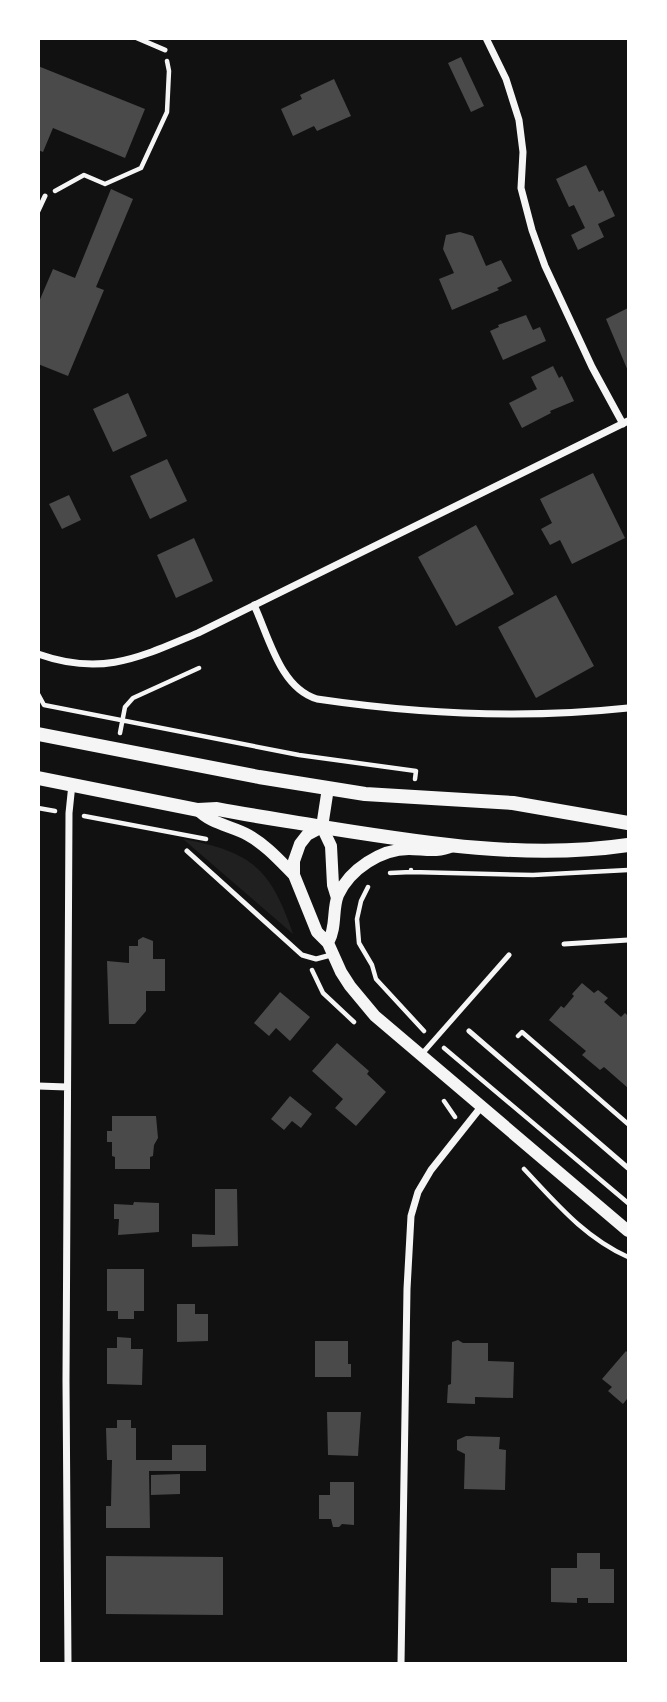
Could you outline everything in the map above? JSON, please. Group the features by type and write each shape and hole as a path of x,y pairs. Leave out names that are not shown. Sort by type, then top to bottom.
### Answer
{"main road":[{"path":"38,734 328,788 414,799 513,803 628,823"},
{"path":"38,778 198,810 217,809 412,842 518,850 603,849 628,845"}],"street":[{"path":"38,654 58,661 91,664 129,661 198,633 626,423 586,354 532,230 521,188 523,152 519,120 506,79 486,38"},
{"path":"254,605 289,680 300,692 317,699 459,712 573,713 628,708"},
{"path":"68,1664 67,1087 69,813 72,784"},
{"path":"328,788 322,827 331,846 333,885 337,898 335,929 330,948"},
{"path":"198,810 206,817 251,836 294,875"},
{"path":"322,827 307,835 300,844 294,861 294,875 313,925 330,948 341,972 362,1003 481,1107 627,1227"},
{"path":"337,898 362,866 381,855 401,849 440,851 454,845"},
{"path":"38,1086 67,1087"},
{"path":"401,1664 407,1279 411,1216 418,1192 431,1170 481,1107"}],"lane":[{"path":"137,38 165,50"},
{"path":"38,211 45,196"},
{"path":"187,851 302,955 312,960 330,948"},
{"path":"564,944 628,940"},
{"path":"421,1055 509,955"},
{"path":"469,1031 628,1168"}],"path":[{"path":"45,196 84,175 105,184 141,168 167,112 169,71 165,50"},
{"path":"117,750 125,707 133,698 198,668"},
{"path":"38,694 41,704 122,722 322,759 416,771 415,785"},
{"path":"38,808 211,839"},
{"path":"411,864 411,872"},
{"path":"387,873 533,875 628,870"},
{"path":"372,881 361,901 357,919 359,943 372,965 376,979 408,1016 628,1203"},
{"path":"357,884 368,887"},
{"path":"518,1036 522,1032 628,1124"},
{"path":"523,1168 566,1214 604,1247 628,1257"}],"shaded area":[{"path":"183,839 226,850 255,866 276,893 293,934"}],"building":[{"path":"461,57 484,106 471,112 448,63"},
{"path":"38,66 145,109 125,158 53,128 43,152 38,150"},
{"path":"334,79 351,116 317,131 314,126 293,136 281,109 302,99 300,95"},
{"path":"586,165 599,192 603,190 615,216 598,224 604,237 578,250 571,235 585,228 574,205 569,207 556,179"},
{"path":"111,189 133,199 96,287 104,290 68,376 38,364 38,304 53,269 75,278"},
{"path":"460,232 473,236 486,266 501,260 512,281 497,288 499,290 452,310 439,279 454,273 443,249 446,235"},
{"path":"628,308 628,371 606,319"},
{"path":"526,315 533,330 540,327 546,341 503,360 490,331 499,327 498,325"},
{"path":"553,366 559,378 562,376 574,401 550,411 551,413 522,428 509,403 537,389 531,377"},
{"path":"128,393 147,436 113,452 93,409"},
{"path":"167,459 187,501 150,519 130,476"},
{"path":"593,473 625,538 572,564 560,540 550,545 541,529 552,523 540,499"},
{"path":"69,495 81,520 62,529 49,504"},
{"path":"476,525 514,594 456,626 418,557"},
{"path":"194,538 213,581 176,598 157,555"},
{"path":"556,595 594,666 536,698 498,627"},
{"path":"143,937 153,941 153,959 165,959 165,991 146,991 146,1011 135,1024 109,1024 107,961 129,963 129,946 138,946 138,940"},
{"path":"582,983 594,993 598,990 608,998 604,1002 621,1017 625,1013 628,1016 628,1088 604,1067 600,1070 582,1055 586,1051 549,1020 561,1006 564,1008"},
{"path":"280,992 310,1017 290,1041 276,1028 269,1036 254,1023"},
{"path":"337,1043 369,1071 367,1074 386,1092 356,1126 335,1108 343,1099 312,1071"},
{"path":"290,1096 312,1114 301,1128 292,1121 284,1130 271,1119"},
{"path":"112,1116 156,1116 158,1138 153,1156 150,1157 150,1169 115,1169 112,1142 107,1142 107,1131 112,1131"},
{"path":"215,1189 237,1189 238,1246 192,1247 192,1234 215,1235"},
{"path":"134,1202 159,1203 159,1232 118,1235 119,1219 114,1219 114,1204 133,1205"},
{"path":"107,1269 144,1269 144,1311 134,1311 134,1319 118,1319 118,1311 107,1311"},
{"path":"177,1304 195,1304 195,1314 208,1314 208,1341 177,1342"},
{"path":"117,1337 131,1338 131,1349 143,1349 142,1385 107,1384 107,1348 117,1348"},
{"path":"458,1340 463,1343 488,1343 488,1361 514,1362 513,1398 475,1397 475,1404 447,1403 448,1385 451,1384 452,1342"},
{"path":"315,1341 348,1341 351,1377 315,1377"},
{"path":"626,1351 628,1401 627,1399 623,1404 608,1391 612,1387 602,1379"},
{"path":"327,1412 361,1412 358,1456 328,1455"},
{"path":"117,1420 131,1420 131,1428 136,1428 136,1460 172,1460 172,1445 206,1445 206,1471 149,1471 150,1528 106,1528 106,1506 111,1506 112,1460 107,1460 106,1428 117,1428"},
{"path":"466,1436 500,1437 499,1449 506,1450 505,1490 464,1489 465,1454 457,1450 457,1440"},
{"path":"180,1474 180,1494 151,1495 151,1475"},
{"path":"330,1482 354,1482 354,1525 342,1524 333,1527 331,1519 319,1519 319,1495 330,1495"},
{"path":"577,1553 600,1553 600,1569 614,1569 614,1603 588,1603 588,1598 577,1598 577,1603 551,1602 551,1568 577,1568"},
{"path":"106,1556 223,1557 223,1615 106,1614"}]}
